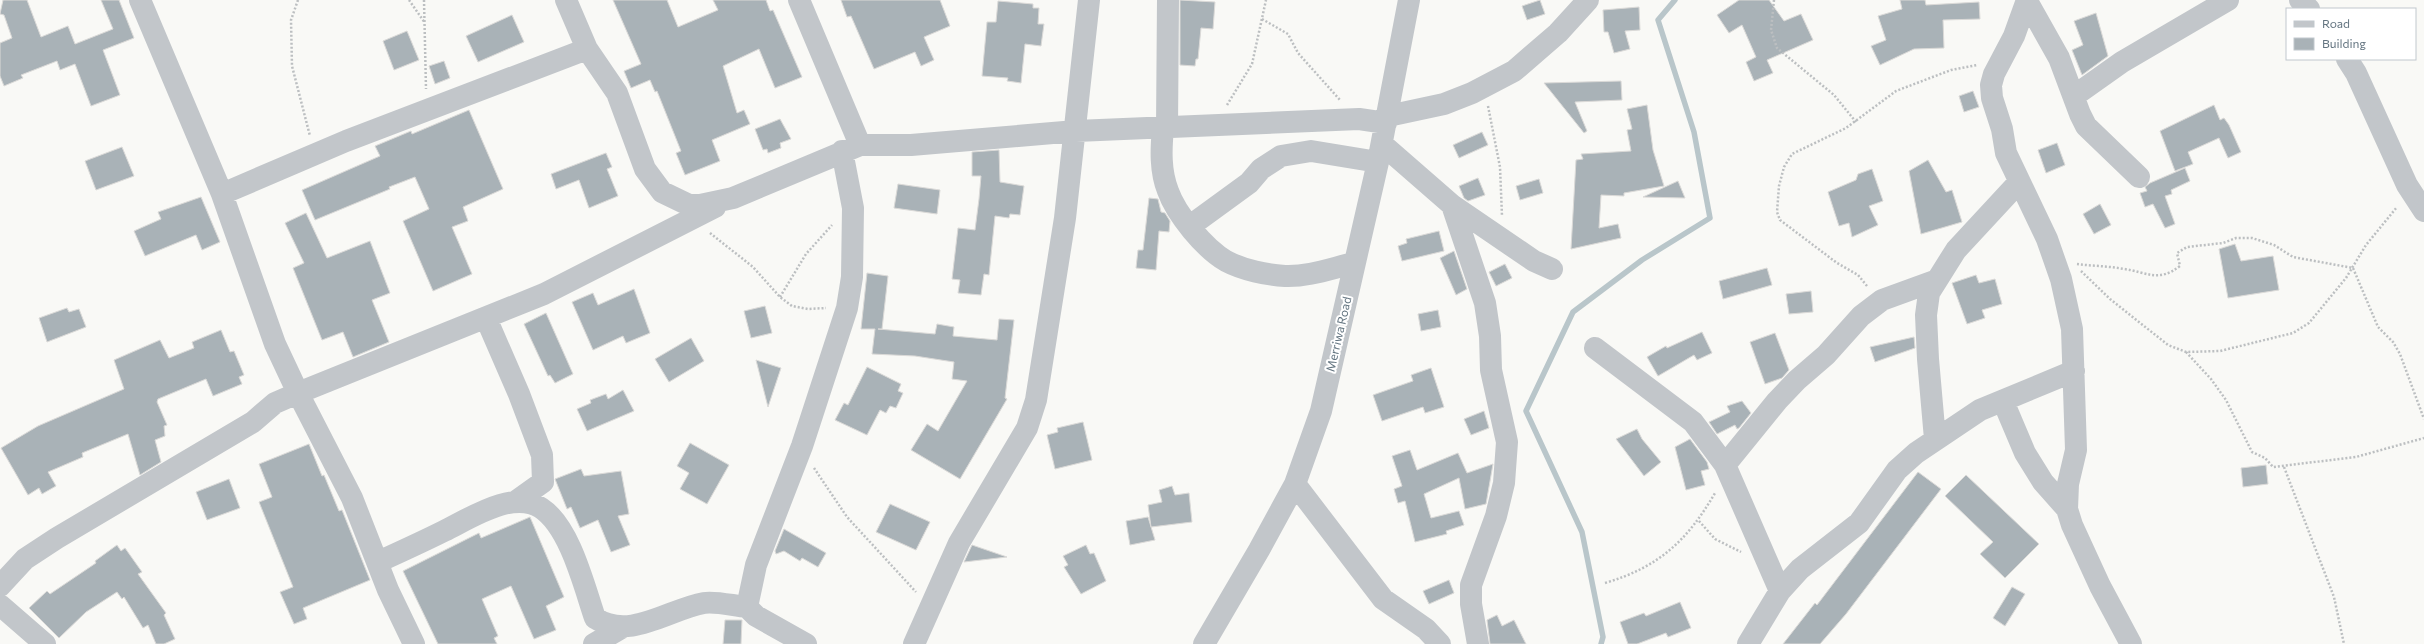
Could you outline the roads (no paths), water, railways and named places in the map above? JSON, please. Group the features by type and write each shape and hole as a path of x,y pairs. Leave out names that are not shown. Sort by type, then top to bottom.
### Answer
{"street":[{"path":"140,0 222,194 275,344 298,393 352,498 388,590 414,644"},
{"path":"566,0 587,49 617,93 645,169 662,192 689,205 700,205 733,198"},
{"path":"747,607 756,565 802,446 847,308 852,277 853,208 851,148 798,0"},
{"path":"914,644 960,543 1027,428 1036,400 1065,218 1076,131 1089,0"},
{"path":"1168,0 1165,128 1161,151 1168,191 1190,226 1226,260 1261,272 1285,276 1301,276 1354,263"},
{"name":"Merriwa Road","path":"1204,644 1259,550 1295,484 1321,411 1383,137 1409,0"},
{"path":"1190,226 1248,183 1261,169 1281,156 1383,137 1444,104 1472,94 1483,86 1514,71 1558,33 1588,0"},
{"path":"2027,0 2059,58 2086,126 2139,177"},
{"path":"2027,0 2014,36 2000,61 1991,85 1992,98 2002,130 2006,153 2047,239 2061,279 2072,329 2076,450 2068,484 2067,509 2072,525 2100,586 2131,644"},
{"path":"2074,96 2122,62 2228,0"},
{"path":"2300,0 2308,8"},
{"path":"222,194 427,110 587,49"},
{"path":"2348,60 2356,73 2407,185 2424,211"},
{"path":"0,586 25,559 57,538 253,422 275,403 544,294 733,198 851,148 911,145 1076,131 1359,119 1383,137 1452,205 1500,236 1534,261 1552,269"},
{"path":"1935,439 1926,315 1929,293 1956,250 2019,182"},
{"path":"1452,205 1485,303 1490,336 1491,370 1507,442 1504,482 1496,516 1471,585 1471,604 1478,644"},
{"path":"1725,465 1759,421 1797,380 1826,355 1871,308 1895,294 1937,280"},
{"path":"486,318 519,394 542,455 543,482 515,502"},
{"path":"1595,348 1694,422 1725,465 1780,591"},
{"path":"1748,644 1780,591 1800,569 1859,523 1897,470 1935,439 1980,410 2074,371"},
{"path":"2003,400 2025,453 2043,482 2067,509"},
{"path":"1295,484 1383,599 1426,629 1440,644"},
{"path":"378,562 446,531 486,509 515,502 525,502 535,505 551,518 568,544 595,618 604,624 623,627"},
{"path":"594,644 623,627 664,617 704,602 747,607 756,616 806,644"},
{"path":"0,605 45,644"}],"waterway":[{"path":"1601,644 1603,637 1582,532 1526,411 1573,312 1642,260 1710,218 1694,132 1658,20 1675,0"}]}
